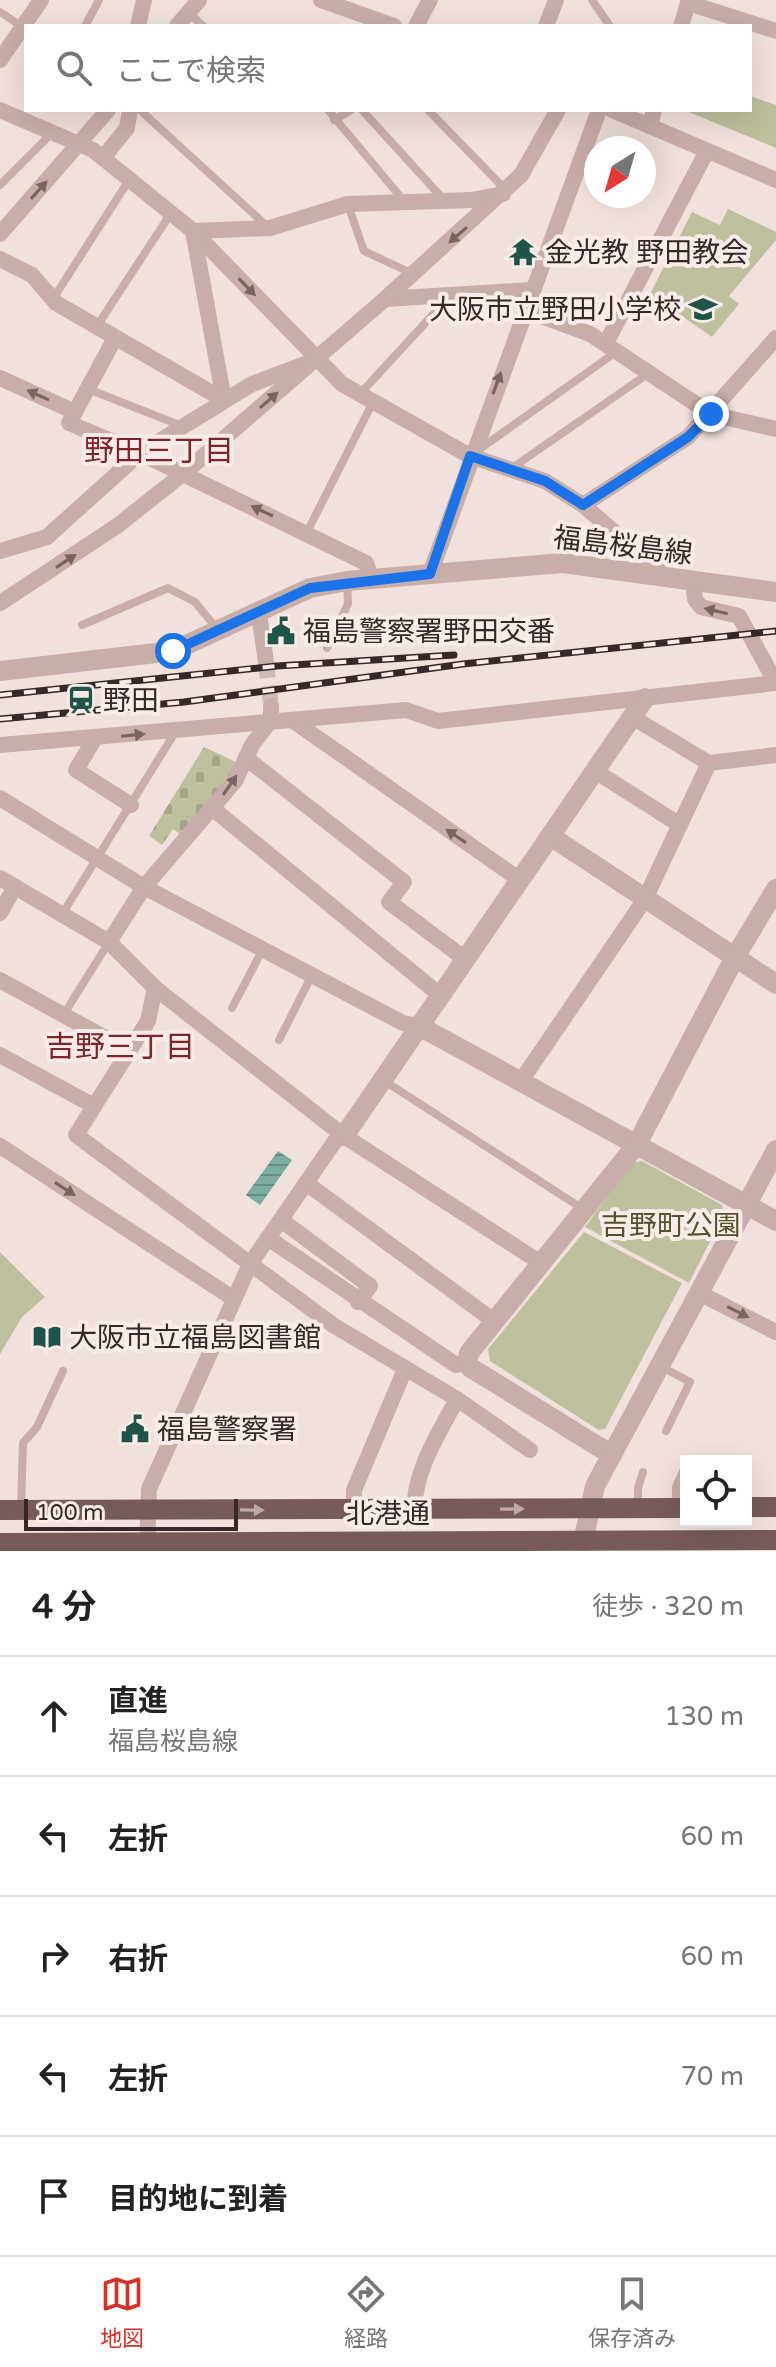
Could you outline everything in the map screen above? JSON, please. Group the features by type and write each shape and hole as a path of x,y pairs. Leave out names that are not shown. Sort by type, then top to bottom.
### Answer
{"main road":[{"path":"752,1507 776,1507"},
{"name":"北港通","path":"0,1510 680,1508"},
{"name":"北港通","path":"2,1545 745,1546 776,1540"}],"street":[{"path":"25,24 41,0"},
{"path":"138,24 144,0"},
{"path":"321,0 388,24"},
{"path":"547,24 556,0"},
{"path":"417,24 424,2"},
{"path":"682,24 689,2 776,31"},
{"path":"0,60 23,27"},
{"path":"0,110 103,158 193,231 318,359 365,400 470,456 545,481 583,505 666,577"},
{"path":"0,234 106,112"},
{"path":"103,158 127,128 130,112"},
{"path":"0,603 117,526 318,359 504,194 521,175 557,112"},
{"path":"430,574 470,456 598,112"},
{"path":"622,112 652,118 707,151 776,180"},
{"path":"612,347 707,151"},
{"path":"193,231 270,228 348,204 445,201 504,194"},
{"path":"193,231 224,400"},
{"path":"0,259 32,275 53,299 96,327 224,400"},
{"path":"385,299 532,290"},
{"path":"525,310 612,347 711,414 776,429"},
{"path":"72,417 115,338"},
{"path":"583,505 688,437 776,338"},
{"path":"0,551 47,537 140,453 224,400 252,384 318,359"},
{"path":"0,378 140,453 366,563 372,579"},
{"name":"福島桜島線","path":"0,671 160,654 189,647 310,588 347,581 563,563 776,592"},
{"path":"295,722 406,710 438,721 776,683 739,616 701,607 695,599 693,582"},
{"path":"259,614 266,662"},
{"path":"147,1547 149,1489 250,1264 335,1141 344,1136 645,698"},
{"path":"109,942 144,887 235,781 271,713"},
{"path":"0,745 177,730 271,713 295,722 520,880"},
{"path":"632,717 709,763 776,755"},
{"path":"95,738 76,770 131,805"},
{"path":"246,758 404,882 389,902 465,959"},
{"path":"521,1081 645,899 709,763"},
{"path":"595,771 680,825"},
{"path":"0,798 144,887 403,1023 419,1026 776,1221"},
{"path":"212,808 440,995"},
{"path":"550,836 776,984"},
{"path":"0,878 109,942 155,988 344,1136 541,1263"},
{"path":"0,913 15,887"},
{"path":"467,1363 469,1353 637,1144 735,957 776,889"},
{"path":"0,980 129,1051"},
{"path":"155,988 148,1021 76,1135 333,1325 457,1399 530,1450"},
{"path":"0,1055 94,1106"},
{"path":"0,1146 234,1299"},
{"path":"583,1546 595,1486 776,1150"},
{"path":"306,1183 494,1321"},
{"path":"281,1220 370,1286 358,1302"},
{"path":"268,1238 358,1302 456,1365 467,1363 612,1455"},
{"path":"699,1293 776,1332"},
{"path":"354,1511 354,1490 405,1369"},
{"path":"414,1510 415,1489 423,1464 457,1399"}],"lane":[{"path":"86,24 99,0"},
{"path":"592,0 609,24"},
{"path":"0,12 23,27"},
{"path":"142,112 270,228"},
{"path":"329,112 406,203"},
{"path":"334,120 348,112"},
{"path":"364,112 445,201"},
{"path":"430,112 502,186 504,194"},
{"path":"0,185 52,133"},
{"path":"53,299 129,180"},
{"path":"348,204 364,251 413,274"},
{"path":"96,327 171,213"},
{"path":"307,532 365,400 452,293"},
{"path":"470,456 612,347"},
{"path":"511,469 650,373"},
{"path":"88,389 182,426"},
{"path":"327,648 348,604 347,581"},
{"path":"82,625 168,588 202,607 219,632"},
{"path":"61,916 177,730"},
{"path":"64,1014 109,942"},
{"path":"232,1008 263,949"},
{"path":"279,1040 312,975"},
{"path":"382,1079 584,1210"},
{"path":"660,1366 690,1382 666,1431"},
{"path":"21,1510 23,1443 37,1427 63,1371"},
{"path":"638,1508 638,1488 643,1472"},
{"path":"680,1478 676,1487 680,1504"}],"green space":[{"path":"752,97 776,105 776,148 689,112 752,112"},
{"path":"728,209 776,232 776,240 729,296 739,304 712,337 650,294 692,212 720,225"},
{"path":"204,747 238,763 228,781 183,836 173,829 162,845 149,836"},
{"name":"吉野町公園","path":"642,1161 722,1205 724,1214 689,1283 585,1227 632,1163"},
{"path":"584,1232 682,1283 605,1429 599,1430 490,1361 488,1349"},
{"path":"0,1252 45,1297 22,1317 0,1354"}],"water":[{"path":"278,1151 292,1160 260,1205 246,1195"}],"tunnel":[{"path":"266,662 271,706"}],"railway":[{"path":"0,719 184,702 463,664 776,631"},
{"path":"0,695 277,666 454,655"}],"place":[{"name":"金光教 野田教会","path":"523,252"},
{"name":"大阪市立野田小学校","path":"703,309"},
{"name":"福島警察署野田交番","path":"281,631"},
{"name":"野田","path":"81,700"},
{"name":"大阪市立福島図書館","path":"47,1337"},
{"name":"福島警察署","path":"135,1429"}],"district":[{"name":"野田三丁目","path":"159,451"},
{"name":"吉野三丁目","path":"120,1047"}],"route":[{"path":"173,651 189,647 310,588 347,581 430,574 470,456 545,481 583,505 688,437 711,414"}]}
